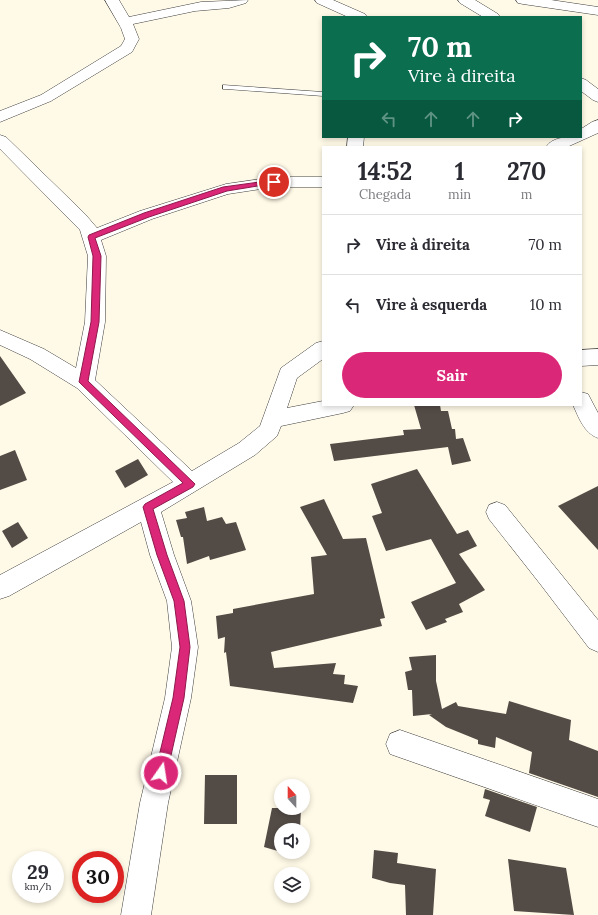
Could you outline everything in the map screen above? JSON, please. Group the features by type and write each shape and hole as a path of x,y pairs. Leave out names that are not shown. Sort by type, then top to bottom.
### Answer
{"street":[{"path":"0,117 46,98 127,49 132,39 112,0"},
{"path":"124,22 187,8 224,6 241,0"},
{"path":"322,0 358,16"},
{"path":"465,0 491,16"},
{"path":"523,0 598,11"},
{"path":"582,83 598,97"},
{"path":"582,119 598,127"},
{"path":"582,135 598,127"},
{"path":"556,146 574,138"},
{"path":"0,140 88,228 97,256 95,322 84,382"},
{"path":"91,237 146,215 226,189 274,182 322,182"},
{"path":"0,337 37,354 84,382 190,484"},
{"path":"0,588 190,484 247,448 270,430 272,419 288,374 322,349"},
{"path":"582,358 598,357"},
{"path":"582,402 598,428"},
{"path":"272,419 338,406"},
{"path":"136,915 154,803 178,698 185,647 179,601 162,555 148,507"},
{"path":"497,512 550,577 598,640"},
{"path":"400,744 598,813"}],"lane":[{"path":"226,87 322,94"}],"building":[{"path":"0,356 26,393 0,406"},
{"path":"414,406 440,406 441,411 448,411 452,429 455,429 456,439 463,438 471,461 452,465 448,447 334,461 330,444 404,435 403,430 421,429"},
{"path":"15,450 27,480 0,490 0,456"},
{"path":"138,459 148,475 125,488 115,471"},
{"path":"417,469 457,534 468,530 477,546 459,554 485,590 459,604 463,612 445,619 447,622 426,630 411,602 456,583 431,539 386,551 372,516 382,513 371,484"},
{"path":"598,486 598,550 558,506"},
{"path":"324,499 343,539 366,538 385,618 380,619 382,626 271,652 274,668 336,663 333,674 345,675 344,684 358,686 353,703 230,686 226,652 224,653 225,637 218,639 216,616 233,613 233,609 314,594 311,557 327,555 300,507"},
{"path":"204,507 207,521 222,517 226,524 236,522 246,550 210,560 209,556 187,564 183,537 181,537 176,520 187,518 185,512"},
{"path":"18,522 28,538 12,548 2,531"},
{"path":"436,655 436,681 442,709 456,702 458,706 506,714 509,701 571,720 569,740 598,751 598,797 529,773 532,752 496,737 495,748 478,744 478,740 446,727 429,715 432,714 413,716 412,690 408,690 405,672 412,670 409,657"},
{"path":"205,775 237,775 237,824 204,824"},
{"path":"485,789 537,807 530,832 485,816 490,800 483,798"},
{"path":"272,808 274,808 274,815 301,815 300,823 274,823 274,850 264,847"},
{"path":"374,850 398,853 397,863 436,869 433,915 406,915 405,885 372,878"},
{"path":"508,859 566,868 574,915 514,911"}],"route":[{"path":"161,773 178,698 185,647 179,601 162,555 148,507 190,484 84,382 95,322 97,256 91,237 146,215 226,189 274,182"}]}
